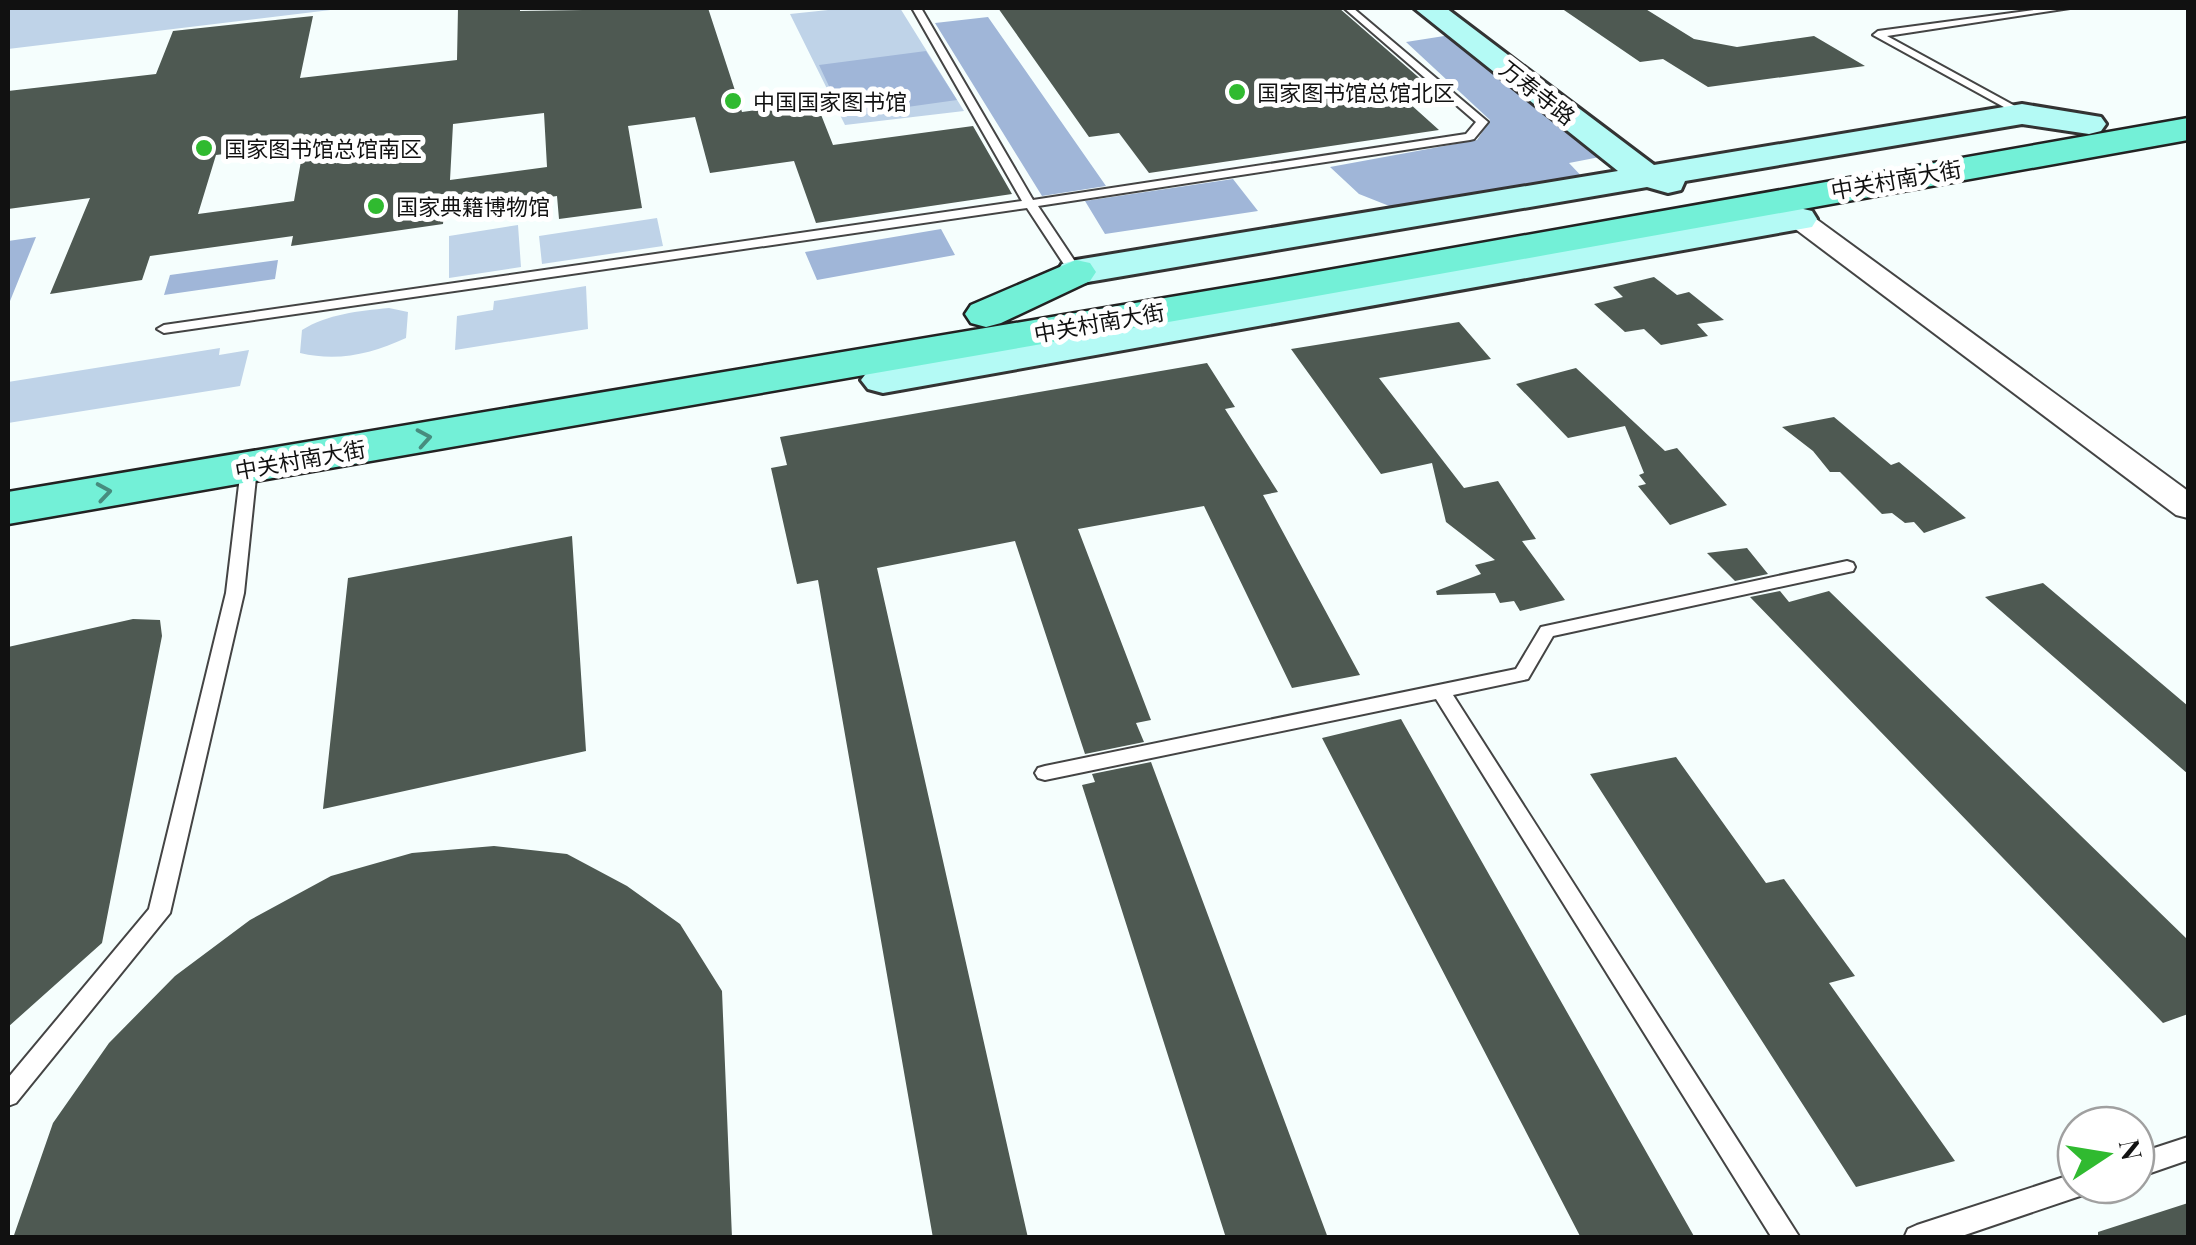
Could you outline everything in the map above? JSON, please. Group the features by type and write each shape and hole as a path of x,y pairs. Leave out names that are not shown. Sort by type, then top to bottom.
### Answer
{"main road":[{"name":"中关村南大街","path":"8,508 1272,292 2188,107"},
{"name":"中关村南大街","path":"8,472 986,314 2188,129"},
{"path":"986,314 1076,272"},
{"path":"1219,318 1272,292"},
{"path":"778,377 883,380"}],"street":[{"name":"万寿寺路","path":"1428,8 1655,161"},
{"name":"万寿寺路","path":"1475,8 1568,77"},
{"name":"中关村南大街","path":"883,380 1187,328 1754,197 2022,114 2089,124"},
{"name":"中关村南大街","path":"1076,272 1655,161 1754,197"},
{"path":"1754,197 2188,487"},
{"path":"1754,197 2188,507"}],"lane":[{"path":"916,8 1030,204 1076,272"},
{"path":"164,329 1470,136 1482,122 1348,8"},
{"path":"2022,114 1874,32 2064,8"},
{"path":"8,1095 159,913 235,593 249,468"},
{"path":"1045,772 1522,674 1547,630 1847,568"},
{"path":"1441,692 1788,1238"},
{"path":"2156,1159 2188,1149"},
{"path":"1916,1238 1956,1231 2056,1193"}],"shaded area":[{"path":"8,8 347,8 8,49"},
{"path":"900,8 964,111 845,125 790,14"},
{"path":"988,17 1106,186 1042,196 935,23"},
{"path":"1457,34 1610,155 1569,163 1587,182 1407,213 1359,194 1330,167 1477,140 1490,120 1406,42"},
{"path":"926,51 957,100 843,116 819,65"},
{"path":"1233,179 1258,211 1105,234 1085,201"},
{"path":"657,218 663,246 542,264 539,236"},
{"path":"518,225 521,267 449,278 449,236"},
{"path":"941,229 955,255 817,280 805,252"},
{"path":"36,237 8,306 8,241"},
{"path":"278,260 275,279 164,295 170,275"},
{"path":"586,286 588,329 455,350 457,316 493,310 494,301"},
{"path":"389,308 408,312 406,338 354,355 300,353 302,330 344,314"},
{"path":"220,348 219,355 249,350 240,386 8,423 8,382"}],"building":[{"name":"国家图书馆总馆南区","path":"458,8 708,8 742,112 816,102 833,145 973,126 1012,194 816,223 794,161 710,173 695,117 628,126 642,208 559,219 557,196 444,212 443,224 291,246 293,236 150,256 142,280 50,294 90,198 8,209 8,91 156,74 173,31 313,16 300,78 457,60","holes":["544,113 547,167 450,180 453,124","304,144 294,201 198,214 216,155"]},
{"name":"国家图书馆总馆北区","path":"998,8 1339,8 1432,89 1399,94 1439,130 1149,173 1119,133 1089,137"},
{"path":"1561,8 1644,8 1694,39 1737,47 1814,36 1865,66 1708,87 1663,59 1640,62"},
{"path":"1654,277 1677,295 1689,292 1724,320 1697,324 1708,336 1661,345 1644,329 1625,332 1594,304 1623,297 1613,287"},
{"path":"1459,322 1491,359 1379,378 1464,488 1498,481 1536,539 1522,541 1565,600 1520,611 1514,601 1500,603 1495,593 1437,595 1436,591 1481,574 1475,565 1495,560 1446,522 1432,463 1381,474 1291,349"},
{"path":"1207,363 1235,407 1225,409 1278,492 1263,495 1360,675 1292,688 1204,506 1078,529 1151,720 1136,723 1144,742 1085,754 1015,541 877,568 1028,1238 933,1238 818,580 797,584 771,468 787,465 780,437"},
{"path":"1576,368 1665,451 1677,448 1727,505 1670,525 1638,486 1646,484 1639,475 1644,473 1625,426 1568,438 1516,384"},
{"path":"1834,417 1891,465 1899,462 1966,518 1924,533 1914,522 1905,523 1892,513 1882,514 1840,472 1830,472 1813,451 1782,427"},
{"path":"572,536 586,751 323,809 348,578"},
{"path":"1747,548 1768,574 1735,581 1707,553"},
{"path":"2043,583 2188,706 2188,774 1985,597"},
{"path":"1780,591 1789,602 1829,591 2188,940 2188,1014 2163,1023 1750,597"},
{"path":"133,619 160,620 162,636 102,943 8,1027 8,647"},
{"path":"1401,719 1695,1238 1581,1238 1322,738"},
{"path":"1676,757 1766,883 1784,879 1855,976 1829,983 1955,1161 1856,1187 1590,774"},
{"path":"1151,762 1328,1238 1226,1238 1082,785 1095,782 1092,774"},
{"path":"494,846 567,854 627,886 680,924 722,991 732,1238 13,1238 53,1123 109,1043 175,976 250,920 331,876 412,853"},
{"path":"2188,1203 2188,1238 2098,1238 2098,1232"}],"place":[{"name":"国家图书馆总馆北区","path":"1237,92"},
{"name":"中国国家图书馆","path":"733,101"},
{"name":"国家图书馆总馆南区","path":"204,148"},
{"name":"国家典籍博物馆","path":"376,206"}]}
